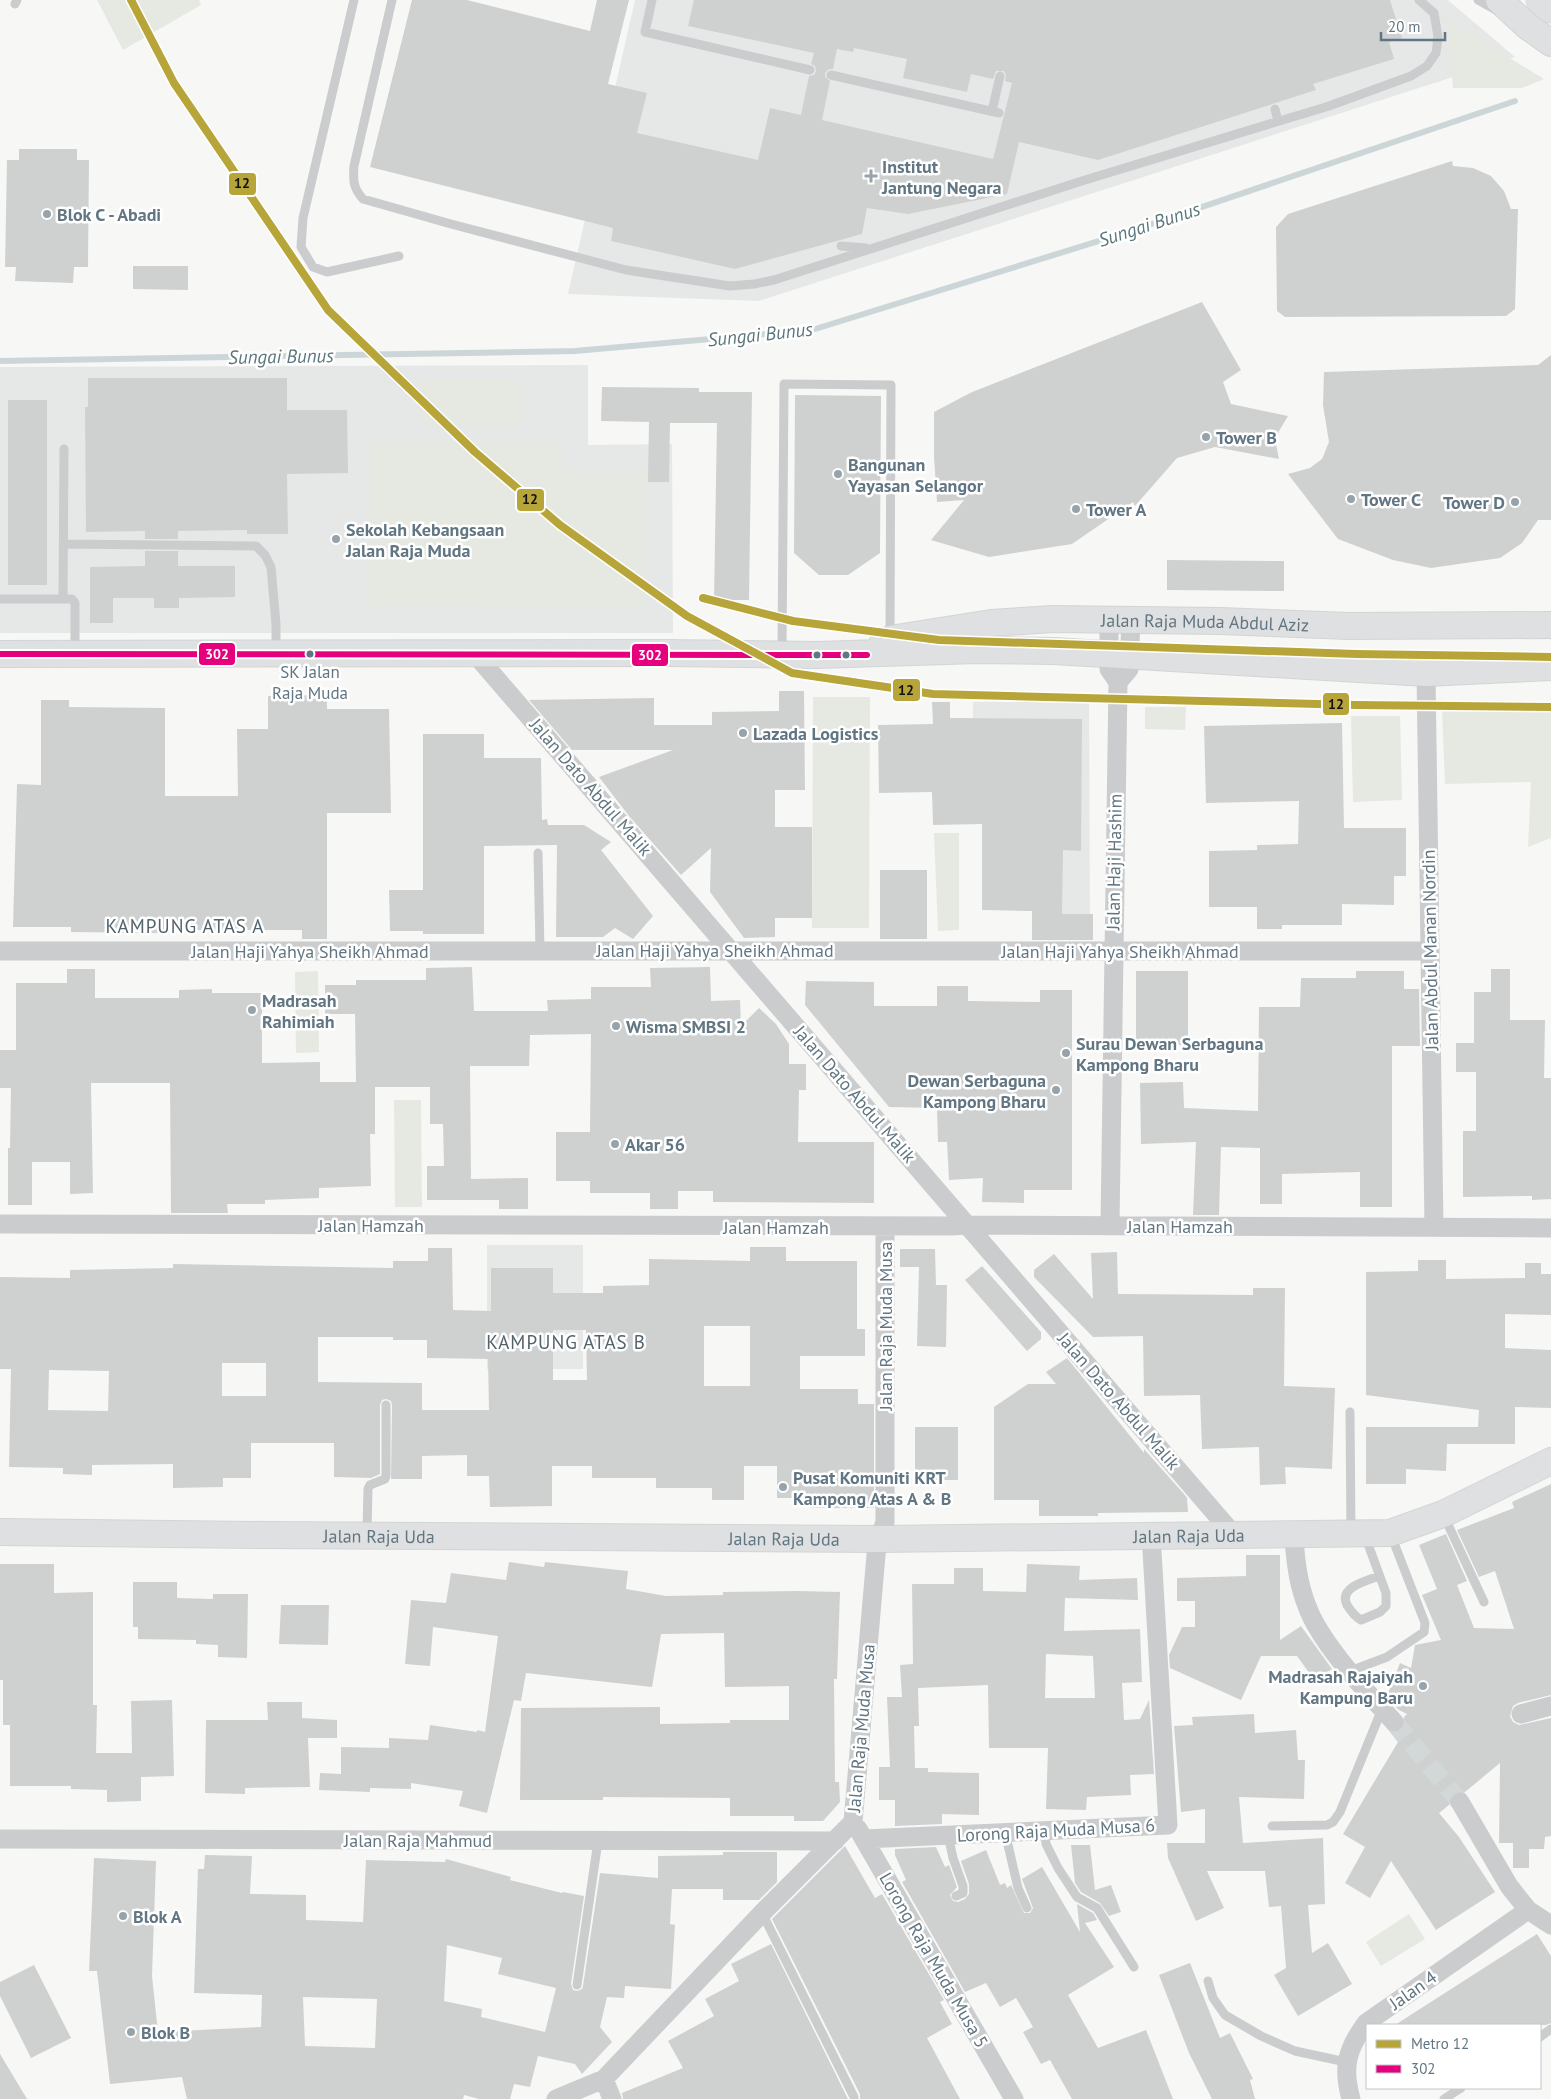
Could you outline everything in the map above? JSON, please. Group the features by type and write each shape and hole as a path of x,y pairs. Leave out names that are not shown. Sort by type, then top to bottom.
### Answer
{"main road":[{"path":"1499,0 1527,26 1551,43"},
{"name":"Jalan Raja Muda Abdul Aziz","path":"867,655 890,639 991,623 1052,619 1349,626 1551,626"},
{"name":"Jalan Raja Muda Abdul Aziz","path":"0,654 867,655 978,650 1119,654 1426,673 1551,668"},
{"name":"Jalan Raja Uda","path":"0,1532 879,1539 1151,1534 1368,1534 1443,1514 1551,1461"}],"street":[{"name":"Jalan Haji Hashim","path":"1110,1225 1118,682 1109,669 1119,654 1120,620"},
{"name":"Jalan Dato Abdul Malik","path":"475,654 1234,1535"},
{"name":"Jalan Abdul Manan Nordin","path":"1426,673 1434,1228"},
{"name":"Jalan Haji Yahya Sheikh Ahmad","path":"0,951 1430,951"},
{"name":"Jalan Hamzah","path":"0,1224 886,1227 1110,1225 1551,1228"},
{"name":"Jalan Raja Muda Musa","path":"556,2099 604,2078 762,1913 853,1822 879,1539 886,1522 886,1227"},
{"name":"Lorong Raja Muda Musa 6","path":"864,1839 1168,1825 1151,1534"},
{"path":"1294,1535 1295,1558 1307,1606 1318,1629 1350,1671 1388,1715"},
{"path":"1521,1714 1551,1706"},
{"path":"1460,1802 1509,1886 1528,1910 1551,1925"},
{"name":"Lorong Raja Muda Musa 5","path":"853,1822 1014,2099"},
{"name":"Jalan Raja Mahmud","path":"0,1839 835,1841"},
{"name":"Jalan 4","path":"1351,2099 1346,2082 1346,2062 1354,2040 1366,2023 1528,1910"},
{"path":"604,2078 612,2099"}],"lane":[{"path":"354,0 303,218 301,247 312,267 328,272 399,256"},
{"path":"392,0 354,166 353,180 355,190 363,198 451,224 626,270 730,286 774,280 1085,180 1278,121 1411,76 1427,66 1436,53 1438,37 1434,13 1419,0"},
{"path":"652,0 645,32 810,70"},
{"path":"1478,0 1527,26"},
{"path":"831,75 996,112 1000,76"},
{"path":"1275,109 1278,121"},
{"path":"841,246 872,249"},
{"path":"782,655 784,384 892,384 890,639"},
{"path":"63,598 64,449"},
{"path":"64,544 256,546 265,555 271,567 276,624 276,654"},
{"path":"0,599 72,599 75,603 75,654"},
{"path":"538,853 540,951"},
{"path":"367,1535 368,1489 370,1485 385,1479 386,1475 386,1405"},
{"path":"1350,1412 1368,1534 1379,1576 1386,1593 1386,1606 1380,1612 1361,1620 1345,1602 1345,1596 1348,1590 1353,1587 1379,1576"},
{"path":"1443,1514 1484,1602"},
{"path":"1350,1671 1387,1657 1424,1632 1425,1624 1368,1534"},
{"path":"1272,1826 1326,1825 1333,1822 1340,1812 1388,1715"},
{"path":"1045,1831 1046,1844 1058,1868 1077,1897 1097,1908 1134,1967"},
{"path":"1005,1832 1018,1888 1027,1908"},
{"path":"948,1835 953,1858 963,1886 963,1892 956,1896"},
{"path":"577,1985 598,1841"},
{"path":"762,1913 854,2097"},
{"path":"1208,1981 1213,1998 1224,2015 1262,2036 1295,2051 1346,2062"},
{"path":"1444,2099 1459,2089"}],"shaded area":[{"path":"97,0 199,0 201,5 123,50"},
{"name":"Institut Jantung Negara","path":"635,0 1448,0 1515,57 759,301 568,294"},
{"path":"1448,20 1544,79 1522,88 1453,88"},
{"name":"Sekolah Kebangsaan Jalan Raja Muda","path":"588,365 588,445 672,444 673,633 0,633 0,367"},
{"path":"421,379 519,380 519,426 421,424"},
{"path":"370,440 561,441 561,472 647,473 645,608 368,605"},
{"path":"813,697 870,697 869,928 812,928"},
{"path":"973,702 1089,702 1090,933 1037,933 1036,813 973,813"},
{"path":"1145,707 1186,707 1185,730 1145,729"},
{"path":"1551,707 1551,838 1528,847 1531,782 1445,784 1442,711"},
{"path":"1351,716 1400,716 1402,800 1353,802"},
{"path":"934,833 959,833 959,930 938,931"},
{"path":"318,971 319,1052 296,1053 295,972"},
{"path":"394,1100 421,1100 422,1207 395,1207"},
{"path":"487,1245 583,1245 583,1369 487,1369"},
{"path":"1409,1914 1425,1939 1381,1966 1366,1942"}],"building":[{"path":"412,0 467,0 590,31 597,0 629,0 608,84 647,93 637,133 758,160 770,108 801,115 809,76 814,75 816,71 815,66 811,64 814,53 688,26 694,0 1390,0 1402,38 1389,42 1394,59 1313,84 1316,90 1098,160 1019,142 1007,194 908,214 867,208 862,234 735,269 611,241 613,228 370,167","holes":["854,48 907,59 903,78 967,92 971,74 993,79 996,71 1004,71 1006,75 1005,81 1012,83 993,159 822,120 830,81 825,77 825,73 829,69 833,69 837,49 853,52"]},
{"name":"Blok C - Abadi","path":"19,149 77,149 77,160 89,160 88,267 74,267 73,283 15,281 16,267 5,267 7,160 19,160"},
{"path":"1452,161 1453,166 1473,168 1491,176 1504,191 1511,209 1518,209 1515,309 1506,316 1285,317 1277,311 1276,227 1288,214"},
{"path":"133,266 188,266 188,290 133,289"},
{"path":"1202,302 1241,370 1223,382 1231,404 1288,416 1279,431 1276,444 1279,459 1215,447 1177,458 1135,506 1133,502 1072,544 989,557 931,540 964,500 937,502 934,412 972,392"},
{"path":"1551,355 1551,520 1538,520 1522,543 1500,558 1431,568 1393,560 1338,539 1288,474 1310,468 1322,459 1329,442 1323,405 1324,372 1538,365"},
{"path":"88,378 287,378 287,410 347,410 348,473 287,474 288,534 247,534 247,530 178,531 178,539 145,539 145,531 86,532 85,407 88,407"},
{"path":"602,387 699,388 699,392 752,392 749,600 714,600 717,423 670,423 669,482 648,482 649,422 601,421"},
{"name":"Bangunan Yayasan Selangor","path":"795,395 881,396 880,553 848,575 819,575 794,553"},
{"path":"8,400 47,400 47,585 8,585"},
{"path":"145,551 178,551 178,566 235,566 235,597 179,598 179,608 154,608 154,598 113,598 113,623 90,623 90,567 145,566"},
{"path":"1167,560 1284,561 1284,591 1167,590"},
{"path":"779,691 804,691 805,790 775,790 775,827 812,827 812,918 775,918 775,937 744,938 710,892 711,848 681,875 629,816 599,777 673,750 572,750 529,700 654,698 654,725 712,725 712,712 779,711"},
{"path":"327,695 327,709 389,709 391,813 327,813 327,939 302,939 302,930 164,930 164,933 71,932 71,927 13,927 17,784 41,785 41,700 69,700 69,707 165,708 165,796 238,796 237,729 268,729 268,696"},
{"path":"932,702 950,702 950,718 1082,719 1081,851 1063,850 1062,914 1093,914 1093,940 1032,940 1032,911 982,910 982,824 933,825 932,792 879,793 878,725 933,724"},
{"path":"1342,723 1344,828 1406,828 1406,876 1394,876 1394,905 1342,904 1342,925 1282,925 1282,929 1257,929 1257,907 1209,907 1209,851 1257,850 1257,845 1298,844 1299,801 1206,803 1204,726"},
{"path":"423,734 484,734 484,758 541,758 542,820 547,819 548,825 584,825 611,842 601,850 653,916 633,939 615,928 603,937 556,937 557,845 484,846 484,934 423,934 423,931 390,931 389,890 423,890"},
{"path":"880,870 927,870 927,939 880,939"},
{"path":"472,967 474,1011 548,1011 547,1000 591,999 591,987 651,987 650,968 710,967 711,1001 740,1000 741,1026 759,1008 776,1024 789,1044 789,1064 806,1064 806,1090 799,1090 798,1142 874,1142 874,1203 713,1202 713,1191 678,1191 678,1209 650,1209 650,1193 590,1193 590,1181 556,1181 556,1132 590,1132 591,1034 530,1035 529,1066 470,1066 471,1179 528,1178 528,1209 499,1209 499,1200 427,1200 427,1166 444,1166 443,1124 430,1124 430,1087 375,1087 375,1134 370,1134 371,1186 319,1188 319,1198 265,1200 265,1204 227,1204 228,1213 171,1213 170,1083 91,1083 93,1193 70,1194 70,1162 32,1162 32,1205 8,1205 11,1088 0,1088 0,1050 16,1050 16,983 67,983 67,969 95,969 95,998 179,998 179,990 212,989 212,993 262,993 262,1063 320,1062 320,1082 356,1082 355,1014 325,1014 325,985 356,985 356,980 426,980 426,968"},
{"path":"1491,969 1510,969 1510,1020 1545,1020 1544,1078 1551,1078 1551,1199 1532,1200 1532,1196 1463,1197 1463,1131 1476,1131 1476,1072 1456,1072 1456,1043 1474,1043 1474,992 1491,992"},
{"path":"1136,971 1188,971 1188,1045 1136,1045"},
{"path":"1356,971 1404,971 1404,989 1419,989 1420,1046 1392,1046 1392,1207 1360,1207 1360,1172 1282,1174 1282,1204 1260,1204 1260,1148 1221,1147 1219,1215 1193,1215 1196,1142 1141,1144 1140,1083 1183,1082 1184,1108 1258,1111 1259,1007 1300,1007 1301,978 1356,978"},
{"path":"806,981 874,982 874,1006 937,1006 937,986 968,986 968,1001 1040,1002 1040,990 1072,990 1072,1190 1024,1190 1024,1203 982,1202 983,1178 949,1180 947,1142 938,1142 937,1108 889,1107 805,1005"},
{"path":"750,1247 786,1247 786,1261 857,1261 857,1329 865,1329 865,1356 800,1356 800,1389 858,1389 858,1404 874,1404 874,1508 810,1508 810,1498 777,1498 777,1466 744,1466 744,1500 712,1500 712,1488 656,1488 656,1478 592,1478 592,1466 552,1466 552,1506 490,1507 489,1476 467,1476 467,1455 422,1456 422,1479 391,1479 392,1405 391,1401 386,1399 382,1400 380,1405 380,1474 371,1478 334,1477 334,1443 251,1443 251,1478 223,1478 223,1487 173,1488 173,1464 92,1465 92,1475 63,1474 63,1468 9,1467 11,1369 0,1369 0,1277 70,1278 70,1270 173,1268 173,1264 393,1268 393,1261 428,1261 428,1248 452,1248 453,1310 491,1311 491,1268 553,1268 553,1293 603,1293 603,1286 649,1285 649,1259 750,1261","holes":["704,1326 750,1326 750,1386 704,1386","553,1330 586,1330 587,1380 553,1380","318,1337 393,1337 393,1340 427,1340 427,1358 488,1359 489,1410 422,1410 422,1383 318,1382","222,1363 266,1363 266,1396 222,1396","49,1370 109,1371 108,1411 48,1410"]},
{"path":"900,1249 935,1249 936,1285 947,1285 946,1347 917,1346 919,1267 900,1267"},
{"path":"1117,1252 1118,1294 1253,1295 1253,1288 1285,1288 1284,1386 1335,1388 1332,1469 1285,1467 1286,1484 1260,1485 1259,1447 1202,1449 1200,1395 1144,1396 1143,1336 1093,1337 1034,1277 1034,1270 1054,1254 1093,1299 1091,1253"},
{"path":"1418,1260 1446,1260 1446,1279 1525,1278 1525,1263 1541,1263 1541,1274 1551,1274 1551,1315 1505,1314 1505,1348 1551,1350 1551,1408 1515,1407 1515,1444 1447,1444 1446,1471 1406,1469 1406,1484 1366,1484 1366,1427 1478,1427 1479,1410 1366,1395 1366,1272 1418,1271"},
{"path":"982,1266 1041,1332 1041,1339 1027,1351 965,1280"},
{"path":"1067,1358 1144,1453 1144,1449 1184,1494 1187,1498 1188,1512 1098,1513 1098,1516 1039,1516 1039,1500 994,1500 994,1407 1028,1384 1056,1384 1046,1372"},
{"path":"915,1427 958,1427 958,1480 915,1480"},
{"path":"1551,1484 1551,1695 1518,1703 1513,1706 1510,1716 1513,1722 1519,1725 1551,1718 1551,1836 1545,1837 1544,1849 1529,1849 1529,1868 1513,1868 1513,1843 1499,1843 1500,1763 1465,1792 1459,1791 1454,1793 1450,1797 1449,1805 1439,1813 1459,1837 1495,1892 1436,1930 1391,1861 1370,1898 1345,1883 1365,1847 1343,1834 1398,1742 1391,1733 1401,1731 1404,1726 1404,1717 1407,1714 1395,1706 1397,1700 1387,1696 1400,1663 1411,1668 1415,1645 1441,1640 1422,1595 1437,1589 1419,1545 1446,1534 1467,1581 1457,1585 1474,1628 1514,1629 1495,1571 1479,1577 1457,1530 1514,1508 1512,1502"},
{"path":"1246,1555 1280,1555 1280,1640 1301,1626 1332,1669 1315,1681 1297,1656 1261,1656 1241,1700 1170,1668 1169,1655 1182,1627 1195,1627 1195,1601 1177,1601 1177,1578 1246,1576"},
{"path":"509,1562 544,1567 545,1562 628,1571 626,1589 666,1596 723,1595 723,1592 840,1592 837,1679 834,1679 835,1782 839,1782 840,1802 823,1821 794,1821 794,1816 730,1816 730,1798 603,1797 603,1800 520,1800 521,1708 660,1707 660,1724 730,1723 730,1720 789,1720 789,1686 725,1687 724,1633 661,1634 652,1687 526,1673 521,1701 514,1700 487,1813 459,1806 463,1791 411,1783 411,1789 370,1788 370,1792 319,1790 320,1773 341,1774 341,1747 389,1748 389,1738 428,1740 430,1725 485,1732 498,1636 433,1627 430,1666 405,1664 411,1600 446,1603 451,1573 506,1580"},
{"path":"0,1564 54,1564 54,1593 93,1592 93,1705 97,1705 96,1753 132,1753 131,1701 172,1700 174,1776 141,1777 141,1801 107,1802 107,1790 71,1789 71,1786 10,1786 10,1725 3,1725 3,1680 0,1680"},
{"path":"1027,1564 1080,1566 1079,1580 1137,1578 1138,1600 1065,1598 1064,1631 1140,1629 1142,1682 1122,1683 1124,1720 1140,1719 1149,1700 1154,1774 1130,1775 1131,1795 1087,1797 1086,1810 1046,1809 1048,1748 989,1748 988,1685 918,1688 919,1726 914,1726 915,1768 928,1768 928,1772 979,1773 979,1815 942,1814 942,1824 895,1826 895,1800 879,1800 879,1767 890,1767 887,1697 902,1697 900,1665 913,1664 912,1584 954,1584 954,1568 983,1568 983,1591 1026,1592","holes":["1046,1654 1093,1656 1095,1698 1045,1698"]},
{"path":"133,1582 177,1582 177,1598 213,1599 213,1594 248,1594 247,1658 218,1657 218,1645 196,1644 196,1640 138,1639 138,1627 133,1627"},
{"path":"281,1605 329,1605 328,1645 279,1644"},
{"path":"267,1702 302,1702 302,1718 337,1720 337,1738 308,1738 310,1787 245,1788 245,1794 205,1793 206,1720 268,1720"},
{"path":"1254,1714 1255,1733 1296,1730 1298,1760 1305,1760 1304,1799 1239,1797 1243,1843 1323,1838 1325,1904 1308,1905 1312,1953 1328,1943 1352,1984 1298,2016 1274,1975 1286,1968 1281,1906 1269,1907 1265,1871 1207,1871 1224,1908 1196,1921 1168,1858 1167,1843 1205,1843 1205,1809 1181,1812 1174,1726 1193,1725 1192,1717"},
{"path":"1071,1845 1090,1845 1095,1890 1111,1885 1121,1912 1109,1916 1100,1903 1081,1892 1075,1883"},
{"path":"845,1846 875,1898 882,1894 944,2000 940,2002 952,2024 927,2038 960,2099 860,2099 860,2094 772,1919"},
{"path":"936,1847 945,1867 949,1865 957,1887 950,1895 953,1901 958,1902 965,1899 969,1894 969,1884 961,1861 986,1850 1000,1885 1005,1883 1007,1888 1011,1885 1024,1913 1030,1913 1033,1908 1022,1879 1042,1867 1080,1932 1077,1904 1093,1913 1097,1920 1085,1923 1114,1967 1068,1995 1098,2048 1146,2030 1173,2099 1072,2099 1050,2060 1041,2064 1023,2032 1033,2027 1016,1998 1000,2007 986,1983 965,1992 902,1882 906,1880 895,1855 895,1849"},
{"path":"723,1852 777,1852 777,1882 759,1900 723,1900 723,1889 672,1889 670,1924 675,1925 671,1989 625,1986 624,1998 607,1997 600,2027 612,2042 582,2074 575,2064 538,2056 530,2087 514,2084 510,2099 479,2099 464,2095 463,2099 187,2099 182,2077 110,2084 97,1971 89,1971 94,1858 156,1861 152,1976 158,2032 261,2027 262,1995 194,1993 198,1869 204,1869 205,1855 252,1856 250,1894 306,1895 306,1920 363,1922 366,1860 445,1862 446,1859 511,1877 510,1880 562,1893 584,1896 571,1984 573,1990 577,1991 582,1989 583,1986 600,1873 658,1878 658,1856 723,1855","holes":["447,1945 502,1958 498,1974 556,1988 545,2032 481,2017 482,2009 444,2001","303,1997 377,1999 375,2048 305,2046"]},
{"path":"1537,1934 1551,1956 1551,2023 1546,2025 1397,2024"},
{"path":"771,1944 848,2099 623,2099 622,2093 683,2068 668,2041 714,2016 705,1999 739,1981 731,1964"},
{"path":"1190,1963 1220,2038 1230,2033 1253,2079 1250,2080 1255,2099 1212,2099 1189,2053 1159,1975"},
{"path":"34,1965 71,2038 31,2058 0,1996 0,1982"},
{"path":"0,2054 27,2099 0,2099"}],"waterway":[{"name":"Sungai Bunus","path":"0,361 575,351 812,330 1131,231 1515,101"}],"tunnel":[{"path":"1394,1722 1460,1802"}],"metro line":[{"name":"12","path":"131,0 174,83 328,310 475,452 560,525 687,616 792,673 933,694 1356,705 1551,707"},
{"name":"12","path":"703,598 793,621 939,640 1356,654 1551,657"}],"transit line":[{"name":"302","path":"0,654 867,655"}],"place":[{"name":"Institut Jantung Negara","path":"871,176"},
{"name":"Blok C - Abadi","path":"47,214"},
{"name":"Tower B","path":"1206,437"},
{"name":"Bangunan Yayasan Selangor","path":"838,474"},
{"name":"Tower C","path":"1351,499"},
{"name":"Tower D","path":"1515,502"},
{"name":"Tower A","path":"1076,509"},
{"name":"Sekolah Kebangsaan Jalan Raja Muda","path":"336,539"},
{"name":"SK Jalan Raja Muda","path":"310,654"},
{"name":"Lazada Logistics","path":"743,733"},
{"name":"Madrasah Rahimiah","path":"252,1010"},
{"name":"Wisma SMBSI 2","path":"616,1026"},
{"name":"Surau Dewan Serbaguna Kampong Bharu","path":"1066,1053"},
{"name":"Dewan Serbaguna Kampong Bharu","path":"1056,1090"},
{"name":"Akar 56","path":"615,1144"},
{"name":"Pusat Komuniti KRT Kampong Atas A & B","path":"783,1487"},
{"name":"Madrasah Rajaiyah Kampung Baru","path":"1423,1686"},
{"name":"Blok A","path":"123,1916"},
{"name":"Blok B","path":"131,2032"}],"district":[{"name":"KAMPUNG ATAS A","path":"185,926"},
{"name":"KAMPUNG ATAS B","path":"566,1342"}]}
